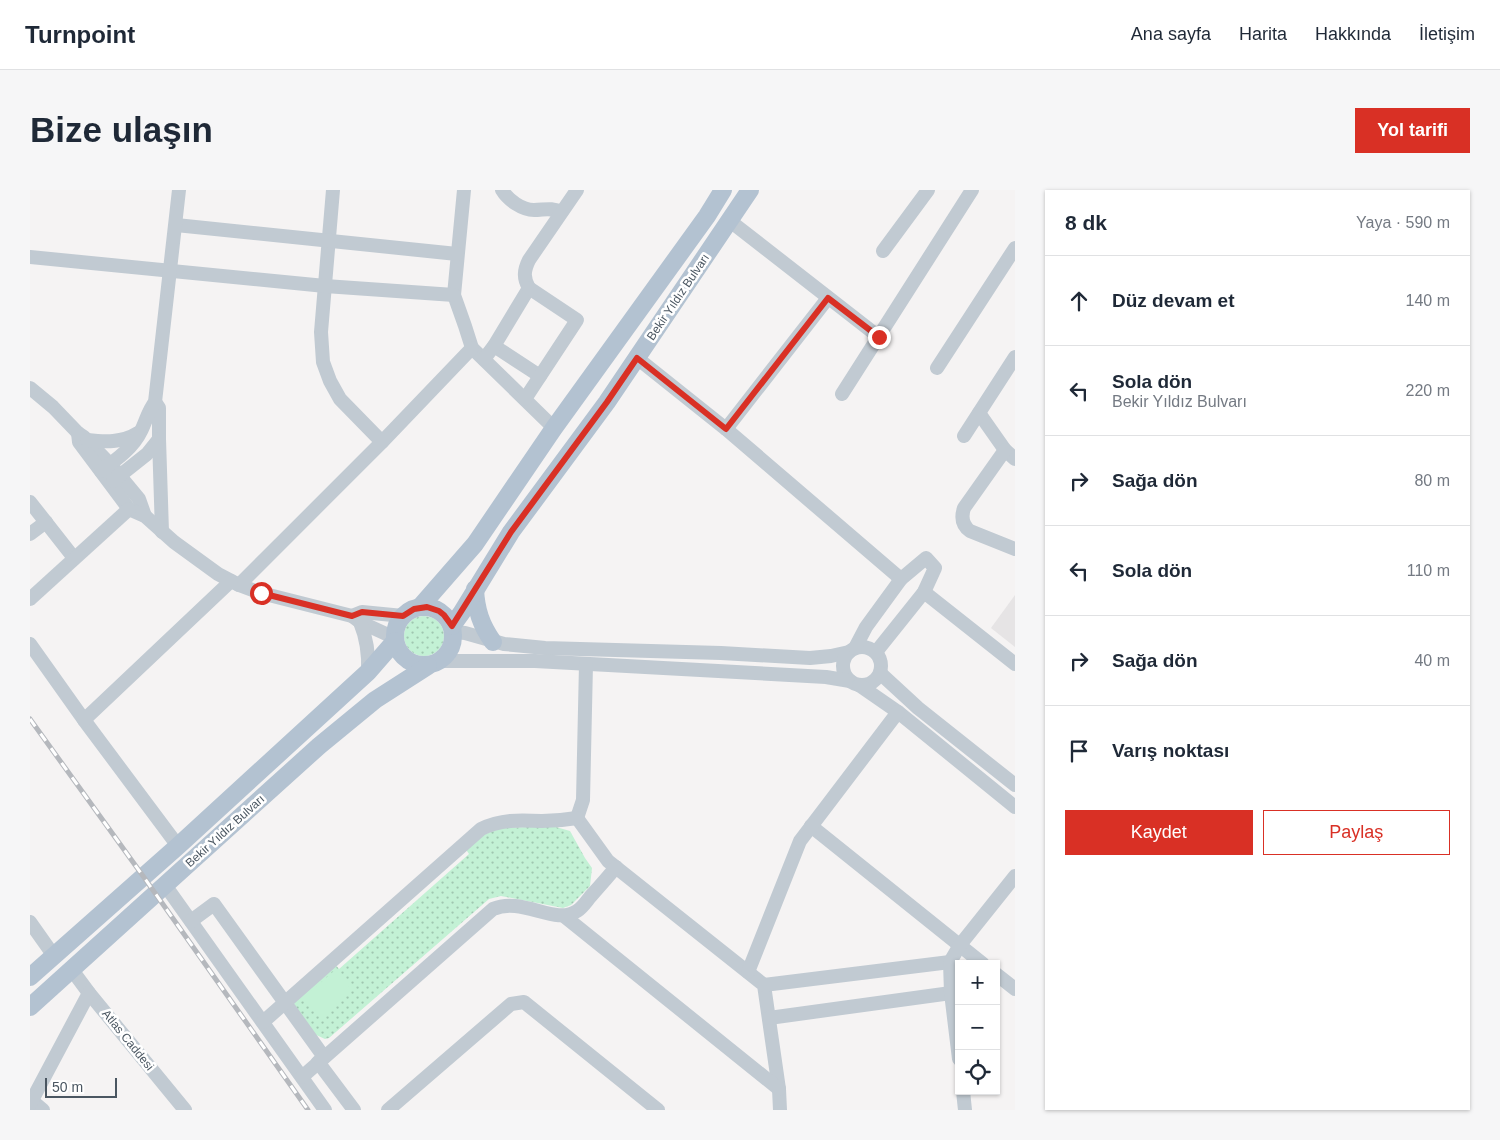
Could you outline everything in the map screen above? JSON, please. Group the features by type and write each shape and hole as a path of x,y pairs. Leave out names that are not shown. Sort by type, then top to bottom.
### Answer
{"main road":[{"name":"Bekir Yıldız Bulvarı","path":"420,607 458,565 480,537 554,428 707,216 723,190"},
{"name":"Bekir Yıldız Bulvarı","path":"453,629 475,588 511,532 607,402 750,190"},
{"path":"475,588 479,616 493,642"},
{"path":"420,607 439,611 453,629 454,639 450,651 434,663 415,664 404,658 395,639 396,627 403,616 420,607"},
{"name":"Bekir Yıldız Bulvarı","path":"30,977 178,846 368,672 395,639"},
{"name":"Bekir Yıldız Bulvarı","path":"30,1007 319,746 375,700 434,663"}],"street":[{"path":"105,468 130,448 141,432 150,408 155,402 180,190"},
{"path":"333,190 321,342 326,372 340,399 382,442"},
{"path":"464,190 454,295 472,348 554,428"},
{"path":"502,190 524,208 535,210 551,208 561,212"},
{"path":"525,399 577,320 529,288 525,278 525,267 576,190"},
{"path":"884,252 928,190"},
{"path":"842,394 972,190"},
{"path":"730,221 879,337"},
{"path":"176,226 457,254"},
{"path":"937,368 1015,248"},
{"path":"30,257 325,286 454,295"},
{"path":"484,359 529,288"},
{"path":"726,429 828,298"},
{"path":"494,346 540,376"},
{"path":"84,720 235,583 382,442 472,348"},
{"path":"964,436 1015,357"},
{"path":"637,358 726,429 901,579"},
{"path":"30,388 53,407 82,437 118,441 131,438 141,432"},
{"path":"155,402 159,408 162,532"},
{"path":"979,414 1010,454 964,508 962,517 965,526 970,531 1015,549"},
{"path":"82,437 79,442 115,480 139,499 145,516"},
{"path":"115,480 147,454 159,439"},
{"path":"115,480 129,509 145,516 197,560 235,583 261,593 356,619 395,639"},
{"path":"30,502 74,558"},
{"path":"30,599 129,509"},
{"path":"30,534 46,522"},
{"path":"876,652 924,592 935,568 926,558 901,579 866,626 844,660 843,667 846,676 898,712 1015,807"},
{"path":"924,592 1015,664"},
{"path":"356,619 362,612 403,616"},
{"path":"356,619 367,644 369,657 368,672"},
{"path":"434,663 508,660 826,677 866,685 877,679 882,664 876,652 861,646 831,656 810,658 721,653 545,648 493,642 453,629"},
{"path":"30,644 178,846"},
{"path":"577,818 583,800 586,664"},
{"path":"880,673 918,708 1015,785"},
{"path":"748,972 800,841 898,712"},
{"path":"577,818 608,861 764,985 779,1089 780,1110"},
{"path":"263,1022 481,830 489,825 507,820 553,821 577,818"},
{"path":"812,826 978,960"},
{"path":"302,1077 493,909 499,906 511,905 564,916 570,915 580,909 616,868"},
{"path":"958,1050 951,993 950,962 960,945 1015,876"},
{"path":"165,885 325,1110"},
{"path":"191,921 214,904 285,1002 354,1110"},
{"path":"564,916 779,1089"},
{"path":"30,922 54,956"},
{"path":"764,985 950,962"},
{"name":"Atlas Caddesi","path":"72,970 185,1110"},
{"path":"1000,977 1015,989"},
{"path":"43,1110 31,1101 89,993"},
{"path":"769,1018 951,993"},
{"path":"388,1110 511,1004 524,1002 658,1110"},
{"path":"963,1095 965,1110"}],"shaded area":[{"path":"1015,595 1015,647 991,628"}],"green space":[{"path":"424,616 438,622 444,636 438,650 424,656 410,650 404,636 410,622"},
{"path":"556,827 570,831 592,868 590,886 571,905 563,908 501,896 489,899 329,1038 325,1039 314,1034 294,1004 295,999 334,963 339,969 469,854 465,848 483,835 501,828"},
{"path":"335,970 352,990 321,1017 304,997"}],"railway":[{"path":"30,719 308,1110"}],"route":[{"path":"261,593 352,616 362,612 403,616 420,607 433,608 444,615 452,626 501,546 637,358 726,429 828,298 879,337"}]}
